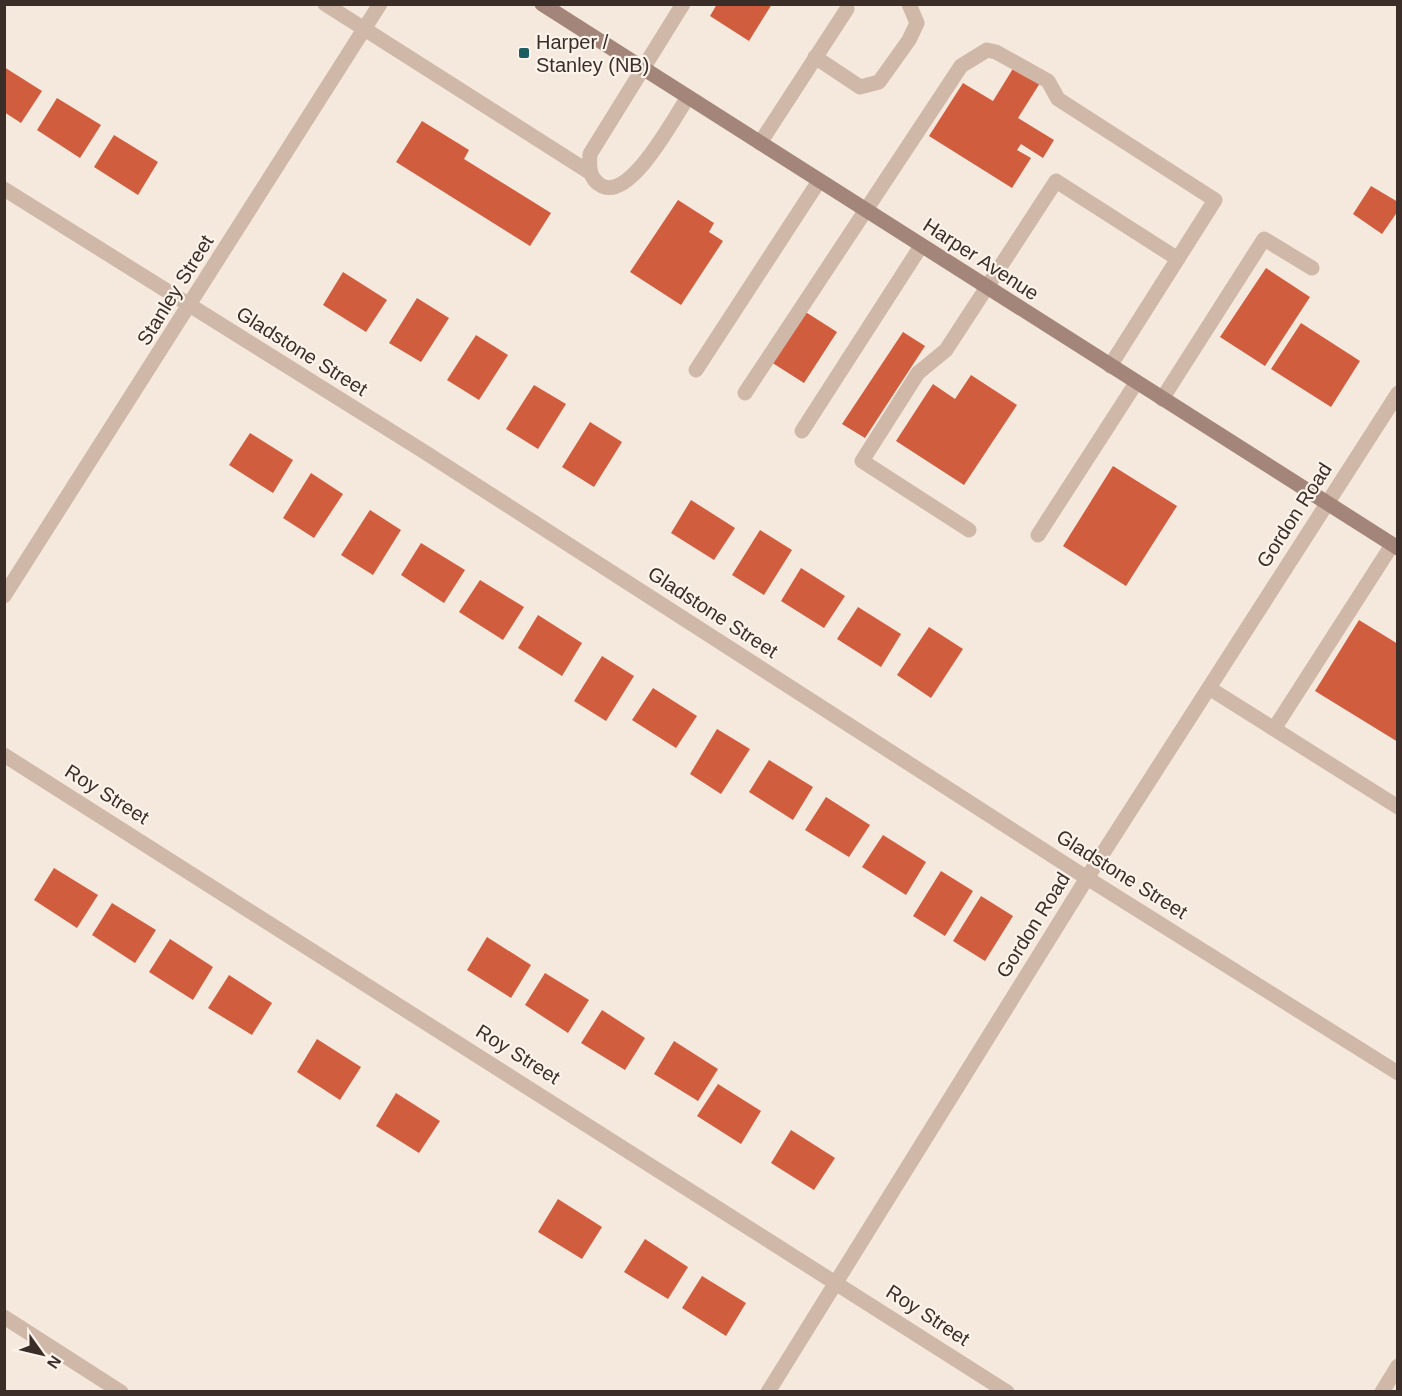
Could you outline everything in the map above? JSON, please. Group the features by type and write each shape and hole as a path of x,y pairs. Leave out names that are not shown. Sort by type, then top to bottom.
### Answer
{"main road":[{"name":"Harper Avenue","path":"542,4 561,10 687,97 1395,546"}],"street":[{"path":"325,4 589,172 597,183 607,188 618,188 636,173 687,97"},
{"name":"Stanley Street","path":"4,596 380,4"},
{"path":"589,172 590,154 682,4"},
{"path":"815,57 861,87 879,82 909,40 917,23 909,4"},
{"path":"760,143 847,9"},
{"path":"745,393 961,66 987,50 996,52 1048,81 1058,99 1215,200 1110,366"},
{"path":"696,370 819,181"},
{"path":"969,530 862,461 918,373 946,350 1056,181 1178,259"},
{"name":"Gladstone Street","path":"4,189 423,451 1088,878 1398,1073"},
{"path":"1162,399 1264,239 1312,268"},
{"path":"802,431 921,246"},
{"path":"1038,535 1136,383"},
{"name":"Gordon Road","path":"768,1392 1088,878 1398,393"},
{"path":"1274,729 1395,546"},
{"path":"1209,688 1398,807"},
{"name":"Roy Street","path":"4,755 1007,1392"},
{"path":"4,1317 121,1392"},
{"path":"1382,1392 1398,1366"}],"building":[{"path":"717,4 772,4 749,41 710,16"},
{"path":"4,67 42,91 21,123 4,112"},
{"path":"1014,67 1040,83 1018,118 1054,140 1043,158 1021,144 1017,150 1031,158 1012,188 929,136 963,83 993,101"},
{"path":"57,98 101,125 80,158 37,130"},
{"path":"422,121 469,150 464,159 551,213 530,246 396,162"},
{"path":"114,135 158,162 138,195 94,167"},
{"path":"1371,186 1398,202 1398,211 1382,234 1353,214"},
{"path":"678,200 714,223 709,232 723,241 681,305 630,272"},
{"path":"1266,268 1310,297 1265,366 1220,337"},
{"path":"343,272 387,300 366,332 323,305"},
{"path":"417,298 449,318 421,362 389,343"},
{"path":"804,311 837,332 804,383 771,362"},
{"path":"1301,323 1360,361 1331,407 1271,369"},
{"path":"903,332 925,346 865,438 842,424"},
{"path":"476,335 508,355 479,400 447,380"},
{"path":"971,375 1017,405 964,485 896,441 933,384 955,399"},
{"path":"534,385 566,404 538,449 506,429"},
{"path":"590,422 622,442 594,487 562,467"},
{"path":"250,433 293,460 273,493 229,465"},
{"path":"1113,466 1177,506 1126,586 1063,546"},
{"path":"311,473 343,494 314,538 283,518"},
{"path":"691,500 735,528 714,560 671,533"},
{"path":"370,510 401,530 373,575 341,555"},
{"path":"760,530 792,550 764,595 732,575"},
{"path":"421,543 465,570 444,603 401,575"},
{"path":"801,568 845,596 824,628 781,601"},
{"path":"480,580 524,607 503,640 459,612"},
{"path":"858,607 901,634 881,667 837,639"},
{"path":"538,615 582,643 562,676 518,648"},
{"path":"1359,620 1398,644 1398,742 1315,691"},
{"path":"929,627 963,649 931,698 897,675"},
{"path":"602,656 634,676 606,721 574,701"},
{"path":"653,688 697,716 676,748 632,720"},
{"path":"717,729 750,749 721,794 690,774"},
{"path":"769,760 813,787 793,820 749,792"},
{"path":"826,797 870,825 849,857 805,830"},
{"path":"883,835 926,862 906,895 862,867"},
{"path":"54,868 98,895 77,928 34,900"},
{"path":"941,871 973,891 945,936 913,916"},
{"path":"981,896 1013,916 985,961 953,941"},
{"path":"112,903 156,930 135,963 92,935"},
{"path":"487,937 531,965 511,998 467,970"},
{"path":"170,939 213,967 193,1000 149,972"},
{"path":"545,973 589,1000 568,1033 525,1005"},
{"path":"229,975 272,1003 252,1035 208,1008"},
{"path":"602,1010 645,1038 625,1070 581,1043"},
{"path":"317,1039 361,1067 340,1100 297,1072"},
{"path":"674,1041 718,1069 698,1101 654,1074"},
{"path":"718,1084 761,1111 741,1144 697,1116"},
{"path":"396,1093 440,1121 419,1153 376,1126"},
{"path":"791,1130 835,1158 814,1190 771,1163"},
{"path":"558,1199 602,1227 582,1259 538,1232"},
{"path":"645,1239 688,1267 668,1299 624,1272"},
{"path":"702,1276 746,1303 726,1336 682,1308"}],"place":[{"name":"Harper / Stanley (NB)","path":"524,53"}]}
